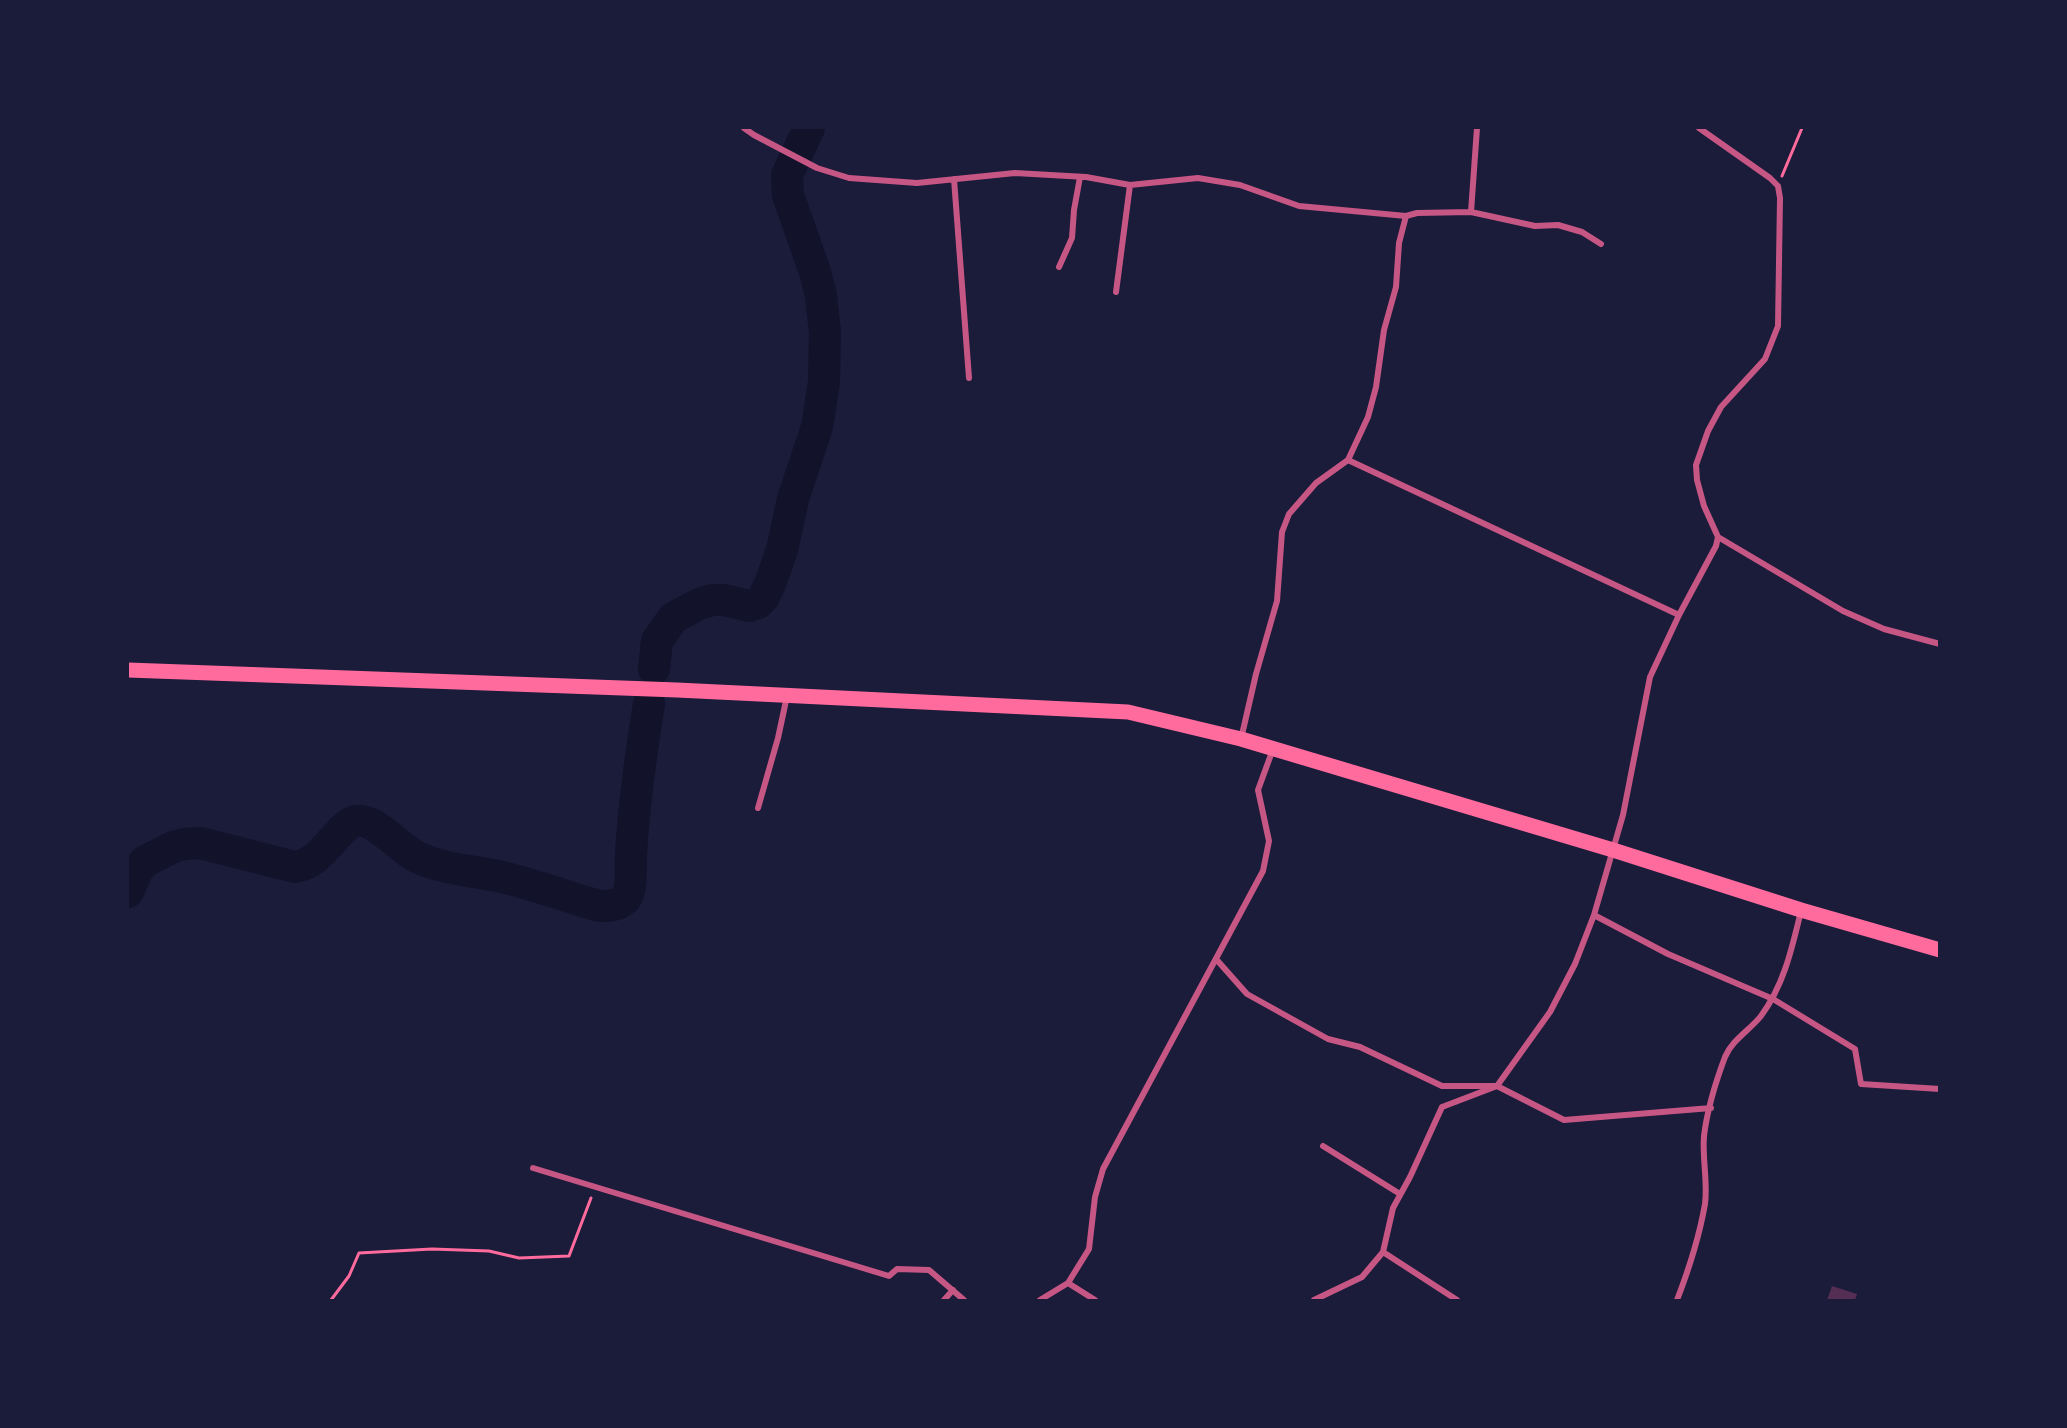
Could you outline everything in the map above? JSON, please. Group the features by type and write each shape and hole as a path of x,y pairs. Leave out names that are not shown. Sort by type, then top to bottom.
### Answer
{"main road":[{"path":"128,670 787,695 1128,712 1241,739 1613,850 1801,910 1940,950"}],"street":[{"path":"744,128 817,168 849,178 916,183 1015,173 1080,177 1130,185 1198,178 1240,185 1299,206 1406,216 1417,213 1471,212 1535,226 1558,225 1581,232 1601,244"},
{"path":"1471,212 1477,128"},
{"path":"1699,128 1755,166 1778,186 1778,326 1765,359 1721,407 1708,431 1696,465 1697,480 1704,506 1718,537 1843,611 1884,629 1940,644"},
{"path":"1059,267 1072,238 1080,177"},
{"path":"954,179 969,378"},
{"path":"1116,292 1130,185"},
{"path":"1241,739 1256,674 1277,601 1282,532 1289,514 1316,483 1348,460 1368,417 1376,387 1384,330 1396,287 1399,243 1406,216"},
{"path":"1348,460 1679,615"},
{"path":"1314,1300 1362,1277 1383,1252 1393,1208 1442,1107 1497,1086 1550,1012 1575,964 1594,915 1627,796 1650,677 1679,615 1716,546 1718,537"},
{"path":"758,808 778,738 787,695"},
{"path":"1040,1300 1068,1283 1089,1249 1095,1197 1103,1168 1263,871 1269,841 1258,790 1273,749"},
{"path":"1677,1300 1695,1252 1705,1202 1704,1138 1726,1055 1773,999 1791,953 1801,910"},
{"path":"1594,915 1668,954 1773,999 1855,1049 1861,1084 1940,1089"},
{"path":"1216,959 1247,994 1328,1039 1360,1047 1442,1086 1497,1086 1564,1120 1711,1108"},
{"path":"1323,1146 1400,1194"},
{"path":"533,1168 889,1276 897,1269 929,1270 964,1300"},
{"path":"1383,1252 1458,1300"},
{"path":"1068,1283 1095,1300"},
{"path":"944,1300 953,1290"}],"path":[{"path":"1778,186 1802,128"},
{"path":"331,1300 349,1276 359,1253 432,1249 489,1251 519,1258 568,1256 595,1187"}],"building":[{"path":"1832,1286 1857,1294 1855,1300 1827,1300"}],"waterway":[{"path":"654,669 657,641 673,618 699,604 712,600 724,600 749,606 758,603 770,584 782,550 793,499 817,427 824,382 825,332 821,296 788,195 787,175 809,128"},
{"path":"128,892 137,871 144,862 173,847 200,843 295,867 314,859 349,824 363,821 379,829 410,853 427,861 450,868 530,884 599,906 616,904 628,895 630,884 636,797 649,704"}]}
